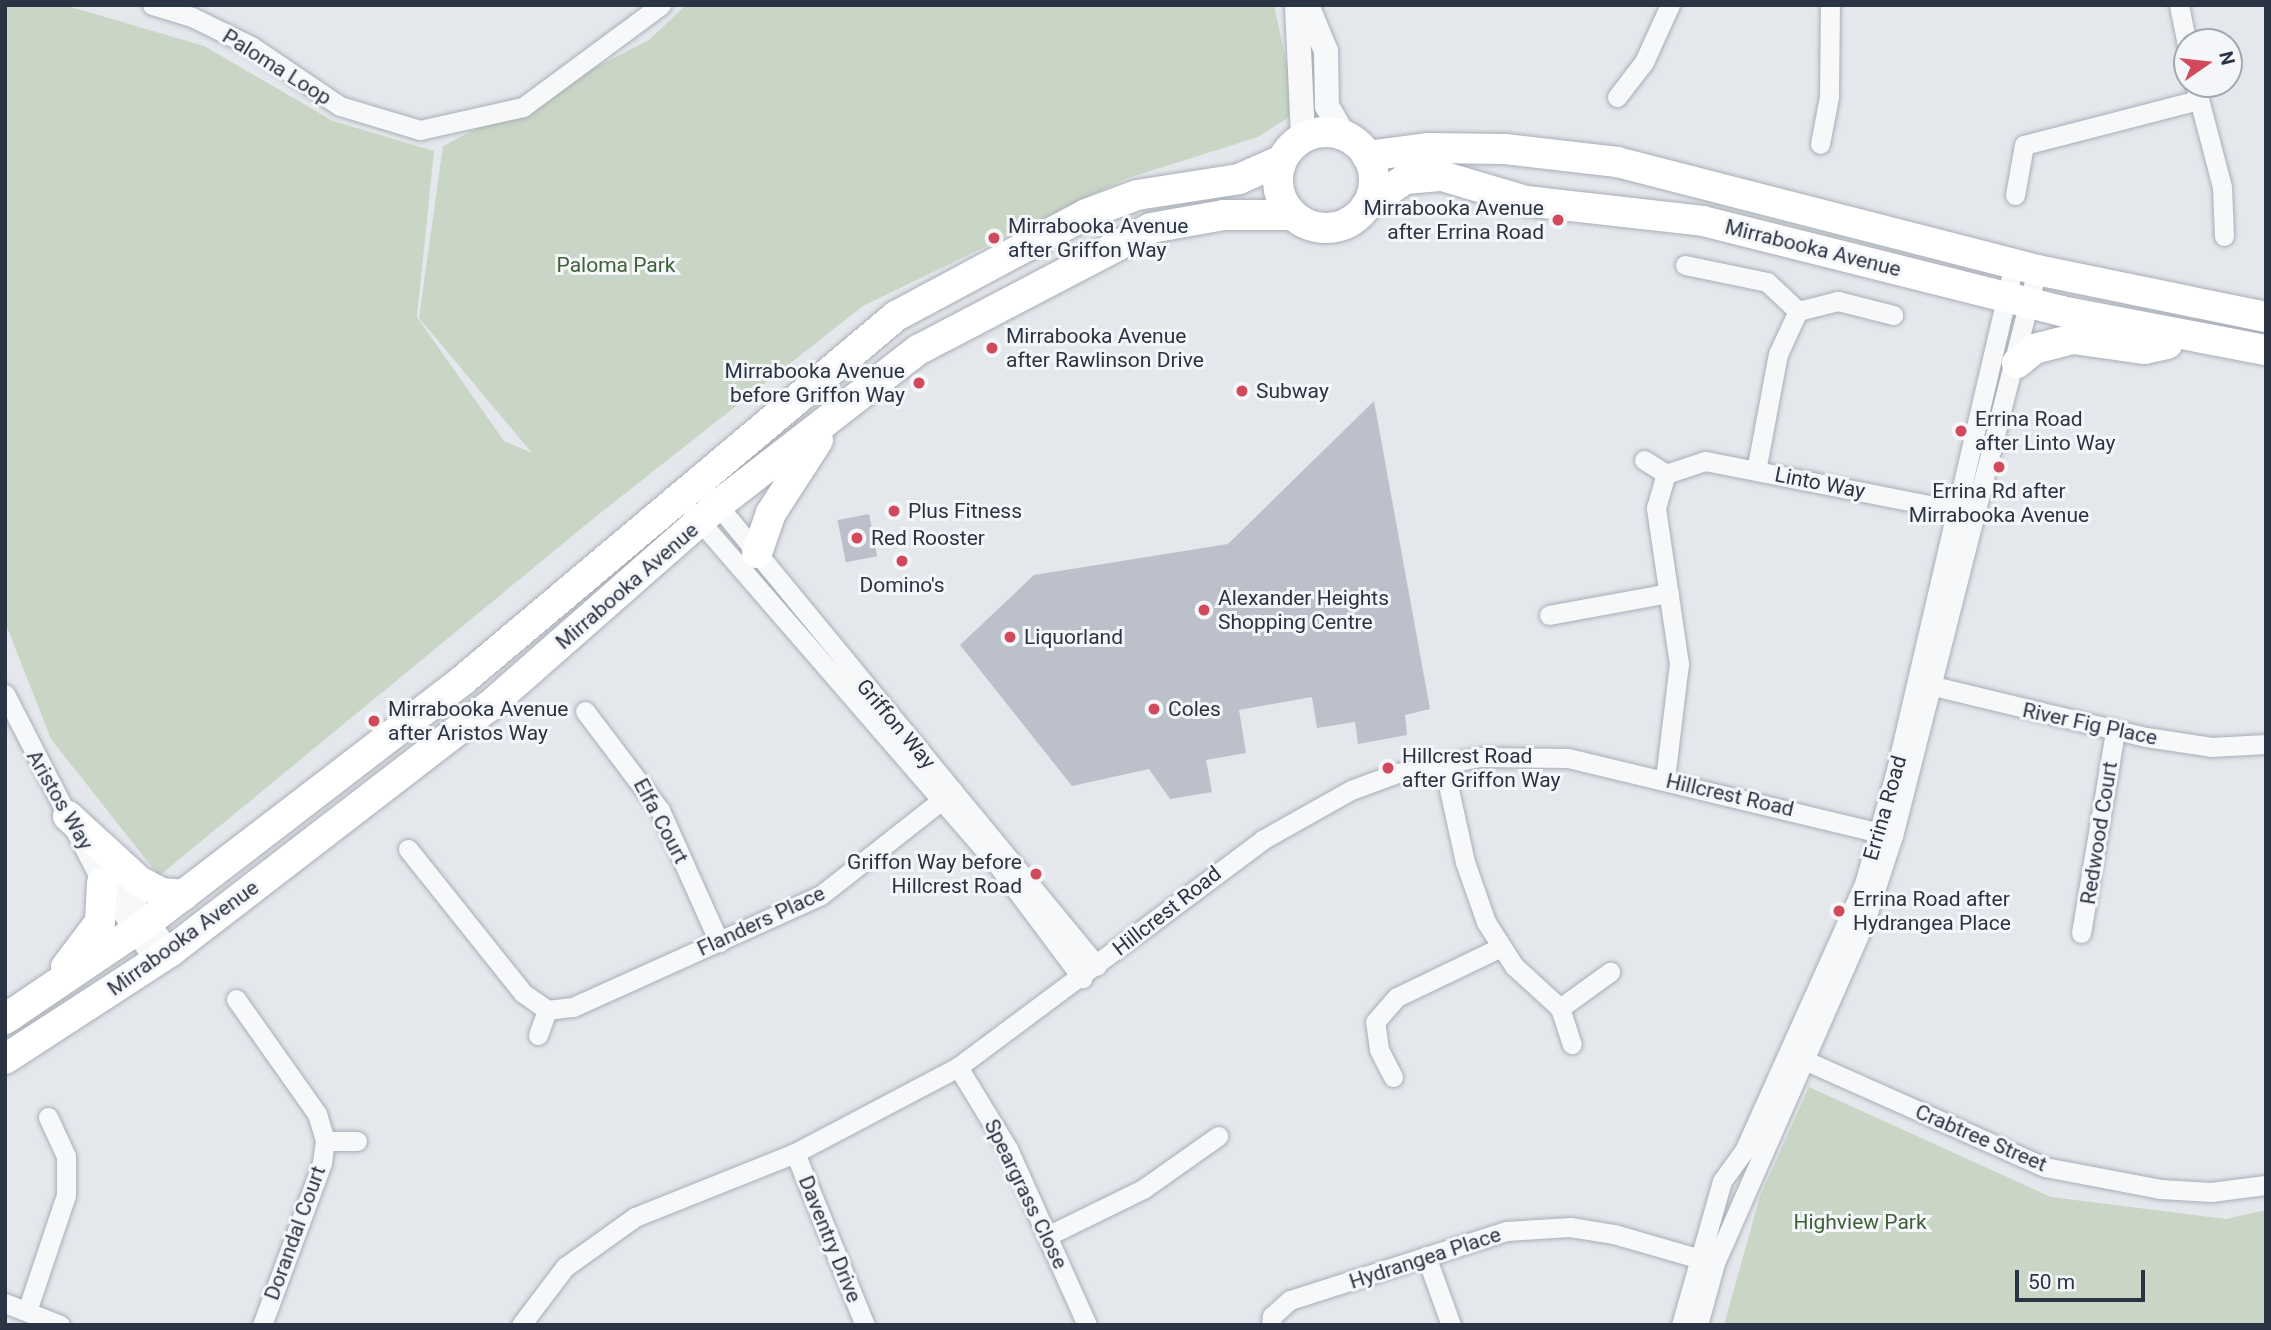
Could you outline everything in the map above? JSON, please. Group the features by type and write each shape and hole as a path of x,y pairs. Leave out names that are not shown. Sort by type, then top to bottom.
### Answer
{"main road":[{"path":"1303,137 1330,132 1344,135 1367,156 1373,181 1366,206"},
{"name":"Mirrabooka Avenue","path":"14,1013 141,927 463,680 687,488 896,316 954,281 1086,214 1138,195 1239,179 1282,160 1303,137"},
{"name":"Mirrabooka Avenue","path":"1367,156 1428,148 1506,149 1617,162 2026,267 2266,317"},
{"path":"1282,160 1279,189 1293,215"},
{"name":"Mirrabooka Avenue","path":"5,1059 163,957 486,708 709,514 918,350 1151,228 1224,215 1293,215 1329,228 1356,217 1366,206 1405,179 1442,176 1526,201 1703,221 2019,301 2191,339 2266,350"},
{"path":"2017,363 2034,349 2073,339 2145,349 2191,339"},
{"path":"757,553 761,533 796,470 848,404"},
{"path":"68,816 139,881 162,893 184,895"},
{"path":"14,1013 90,937 103,912 100,875"}],"street":[{"name":"Paloma Loop","path":"152,5 194,11 340,106 420,130 523,107 661,5"},
{"path":"1297,5 1303,137"},
{"path":"1307,5 1326,51 1324,97 1344,135"},
{"path":"1617,97 1644,62 1670,5"},
{"path":"1820,144 1829,97 1830,5"},
{"path":"2179,5 2184,28"},
{"path":"2015,195 2024,145 2177,98"},
{"path":"2199,98 2222,187 2224,236"},
{"path":"1685,265 1766,282 1798,310"},
{"name":"Errina Road","path":"1681,1325 1796,1056 1864,924 2026,267"},
{"name":"Errina Road","path":"1967,512 2017,363 2019,301"},
{"path":"1798,310 1838,302 1893,315"},
{"path":"1756,471 1778,354 1798,310"},
{"path":"1644,460 1666,474 1656,508 1679,664 1665,779"},
{"name":"Linto Way","path":"1666,474 1705,461 1967,512"},
{"name":"Griffon Way","path":"687,488 947,795"},
{"name":"Griffon Way","path":"709,514 757,553 1089,972"},
{"path":"1549,615 1669,593"},
{"name":"River Fig Place","path":"1924,684 2115,732 2211,747 2266,744"},
{"name":"Aristos Way","path":"5,695 100,875 163,957"},
{"name":"Elfa Court","path":"585,710 660,810 719,942"},
{"name":"Redwood Court","path":"2081,933 2115,732"},
{"name":"Hillcrest Road","path":"521,1325 565,1267 635,1217 795,1153 958,1067 1089,972 1262,840 1352,790 1443,762 1568,758 1886,833"},
{"path":"1443,762 1465,862 1501,947 1560,1008 1572,1044"},
{"name":"Flanders Place","path":"547,1010 573,1007 821,895 947,795"},
{"path":"408,849 523,993 547,1010 538,1035"},
{"path":"1393,1077 1379,1049 1375,1022 1397,997 1501,947"},
{"path":"1560,1008 1610,972"},
{"name":"Dorandal Court","path":"236,999 317,1114 325,1141 322,1163 262,1325"},
{"name":"Crabtree Street","path":"1796,1056 2045,1167 2160,1189 2211,1192 2266,1185"},
{"name":"Speargrass Close","path":"958,1067 995,1125 1087,1325"},
{"path":"27,1311 66,1195 66,1156 48,1117"},
{"path":"1048,1236 1143,1189 1218,1136"},
{"name":"Dorandal Court","path":"325,1141 358,1141"},
{"name":"Daventry Drive","path":"795,1153 865,1325"},
{"name":"Hydrangea Place","path":"1271,1325 1272,1316 1290,1300 1506,1231 1538,1227 1614,1234 1707,1261"},
{"path":"1426,1256 1451,1325"},
{"name":"Errina Road","path":"1698,1325 1707,1261"},
{"path":"5,1303 60,1325"}],"green space":[{"name":"Paloma Park","path":"5,5 64,5 204,46 333,121 434,151 417,317 504,441 532,453 419,318 443,146 649,40 686,5 1274,5 1297,112 1258,137 1125,179 863,306 594,518 159,876 51,739 5,622"},
{"name":"Highview Park","path":"1809,1087 2051,1197 2226,1219 2266,1210 2266,1325 1724,1325 1760,1196"}],"building":[{"name":"Alexander Heights Shopping Centre","path":"1374,401 1430,709 1405,715 1407,735 1358,744 1355,722 1317,728 1312,697 1239,710 1246,753 1206,760 1212,792 1170,799 1149,769 1072,786 960,645 1034,575 1228,544"},
{"name":"Red Rooster","path":"869,514 877,556 846,562 838,520"}],"place":[{"name":"Mirrabooka Avenue after Errina Road","path":"1558,220"},
{"name":"Mirrabooka Avenue after Griffon Way","path":"994,238"},
{"name":"Mirrabooka Avenue after Rawlinson Drive","path":"992,348"},
{"name":"Mirrabooka Avenue before Griffon Way","path":"919,383"},
{"name":"Subway","path":"1242,391"},
{"name":"Errina Road after Linto Way","path":"1961,431"},
{"name":"Errina Rd after Mirrabooka Avenue","path":"1999,467"},
{"name":"Plus Fitness","path":"894,511"},
{"name":"Red Rooster","path":"857,538"},
{"name":"Domino's","path":"902,561"},
{"name":"Alexander Heights Shopping Centre","path":"1204,610"},
{"name":"Liquorland","path":"1010,637"},
{"name":"Coles","path":"1154,709"},
{"name":"Mirrabooka Avenue after Aristos Way","path":"374,721"},
{"name":"Hillcrest Road after Griffon Way","path":"1388,768"},
{"name":"Griffon Way before Hillcrest Road","path":"1036,874"},
{"name":"Errina Road after Hydrangea Place","path":"1839,911"}]}
